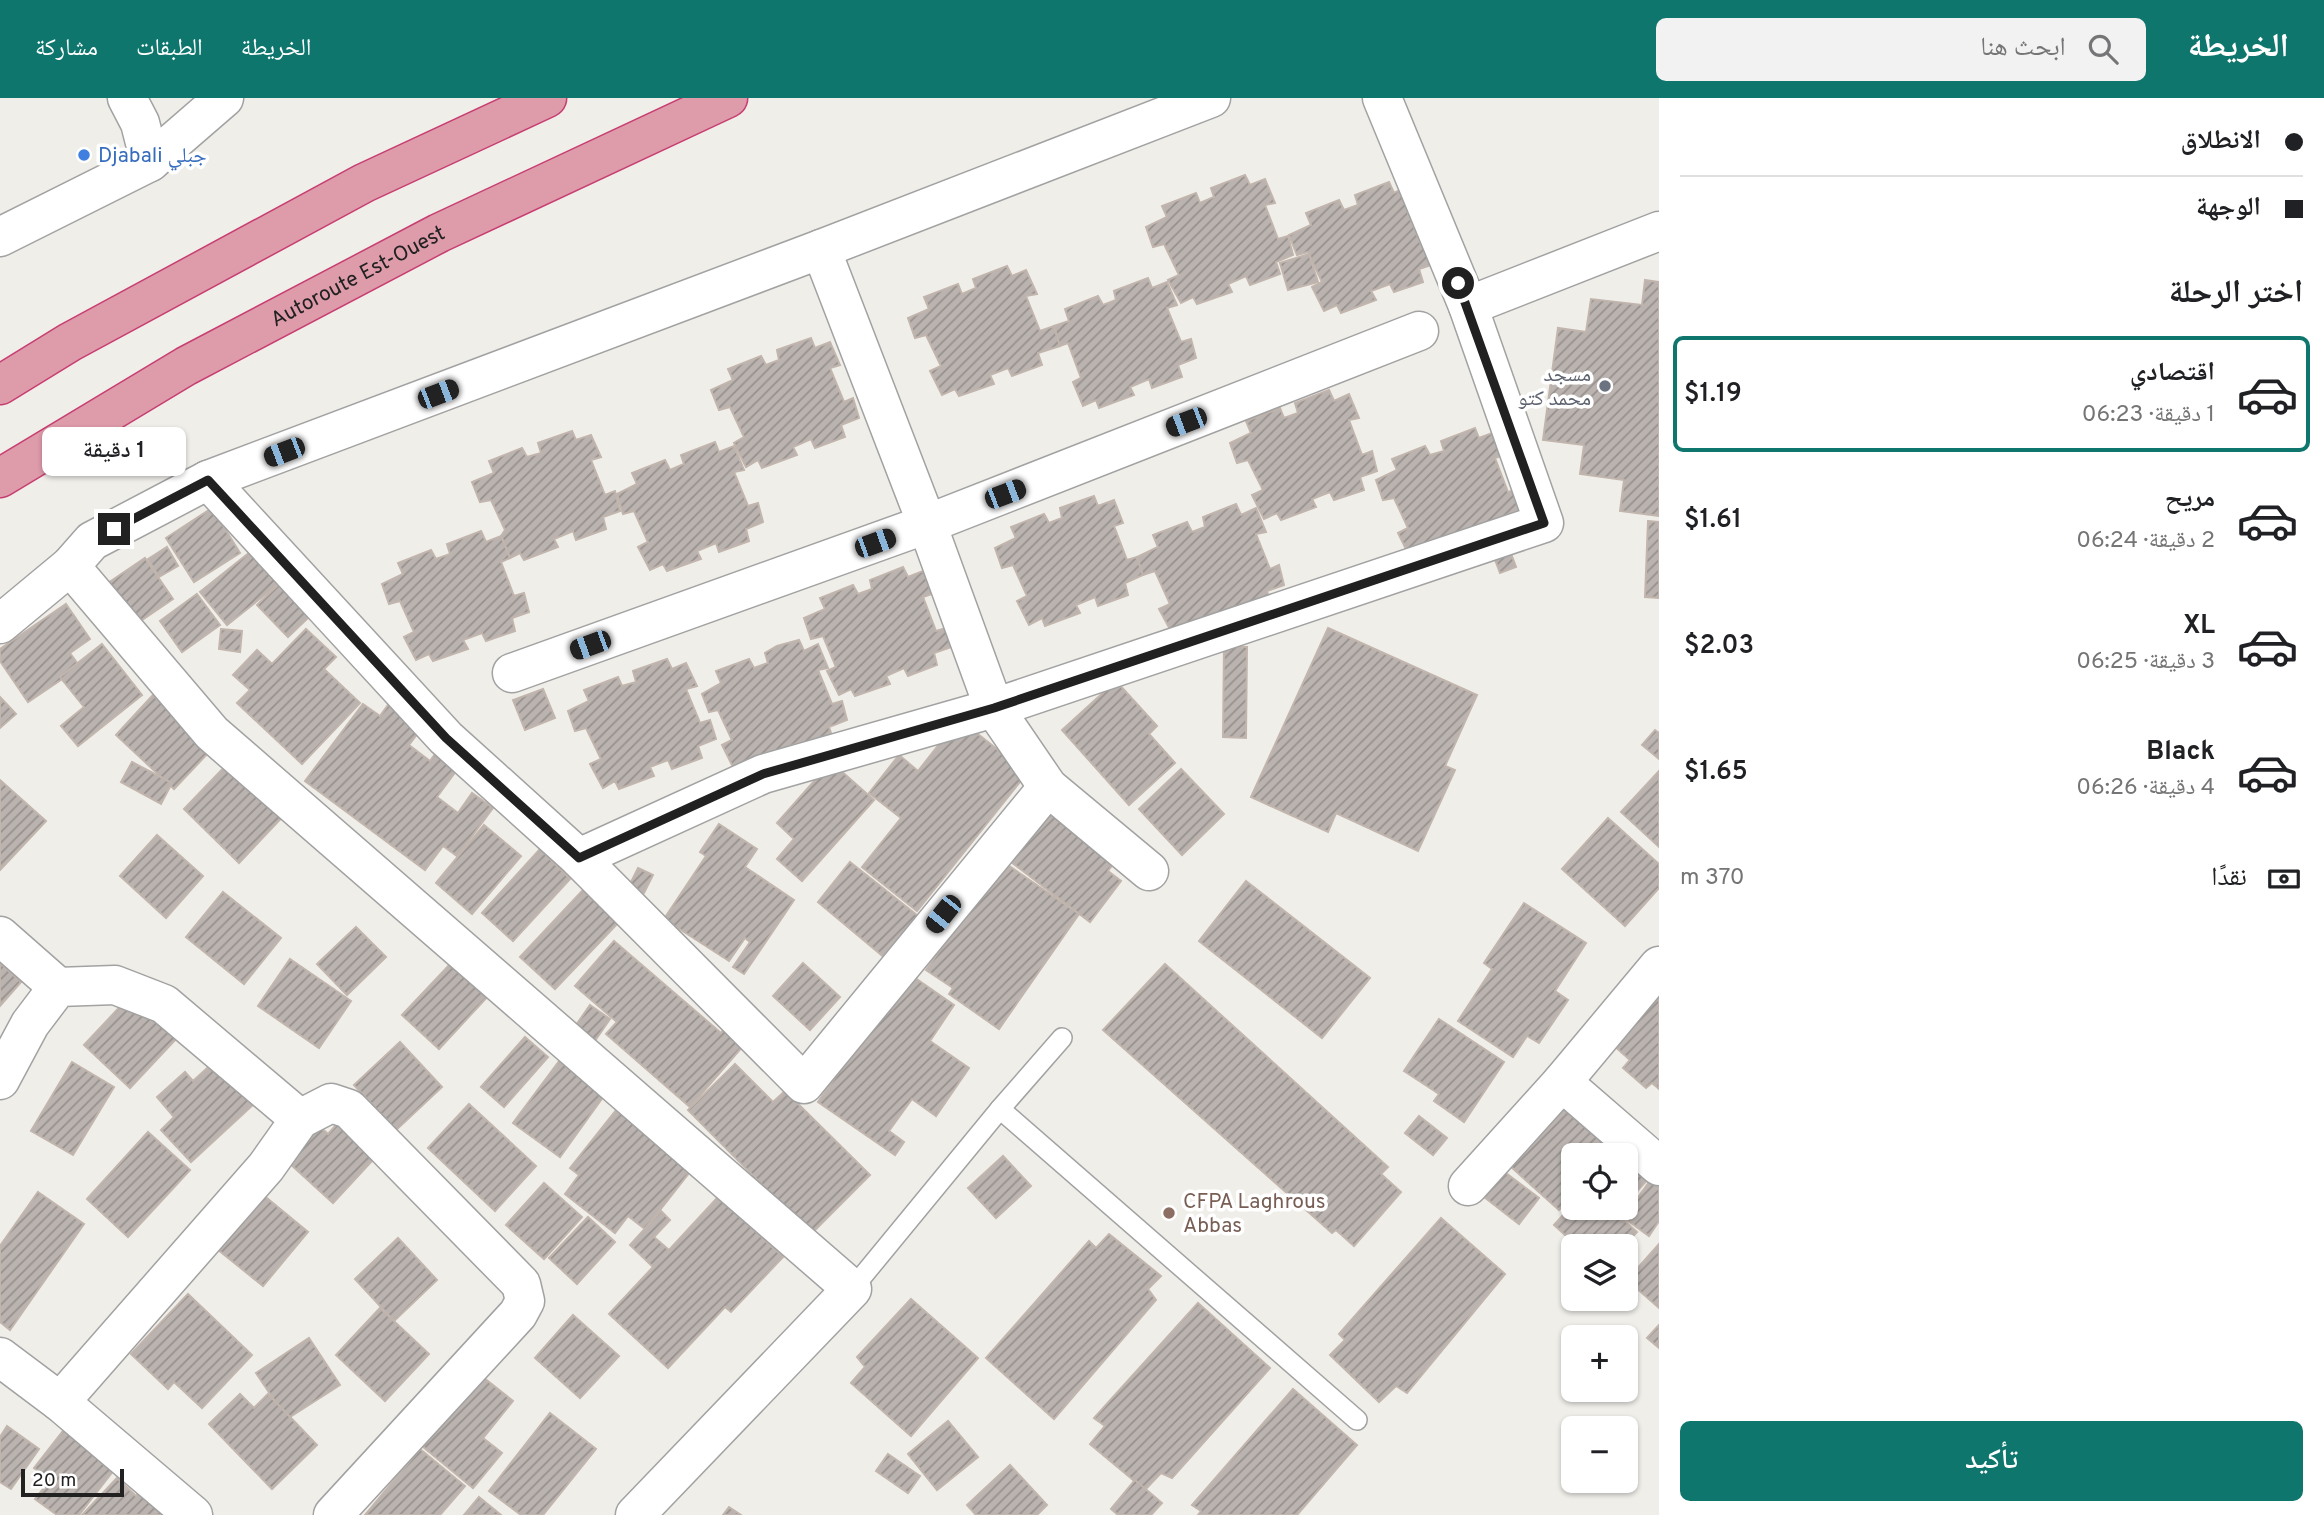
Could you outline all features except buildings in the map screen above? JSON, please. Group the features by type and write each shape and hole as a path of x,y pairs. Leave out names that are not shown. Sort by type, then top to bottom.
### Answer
{"highway":[{"path":"0,385 70,342 364,183 547,98"},
{"name":"Autoroute Est-Ouest","path":"0,478 186,366 439,233 728,98"}],"street":[{"path":"127,98 140,123 150,162"},
{"path":"0,237 150,162 224,98"},
{"path":"0,624 70,566 92,541 208,480 821,249 1211,98"},
{"path":"579,858 763,774 994,708 1544,523 1468,306 1382,98"},
{"path":"1468,306 1659,231"},
{"path":"821,249 927,524 994,708 1048,787 1149,871"},
{"path":"512,673 927,524 1419,331"},
{"path":"208,480 446,738 579,858 804,1084 1048,787"},
{"path":"70,566 212,733 852,1289 635,1515"},
{"path":"0,936 58,988 115,985 164,1003 300,1119"},
{"path":"1468,1186 1563,1082 1659,966"},
{"path":"0,1080 30,1024 58,988"},
{"path":"1563,1082 1659,1166"},
{"path":"60,1402 266,1167 300,1119 331,1103 349,1109 521,1284 524,1301 518,1314 333,1515"},
{"path":"0,1357 60,1402 193,1515"}],"lane":[{"path":"852,1289 1062,1038"},
{"path":"1000,1109 1357,1420"}],"place":[{"name":"Djabali جبلي","path":"84,155"},
{"name":"مسجد محمد كتو","path":"1605,386"},
{"name":"CFPA Laghrous Abbas","path":"1169,1213"}],"route":[{"path":"114,529 208,480 446,738 579,858 763,774 994,708 1544,523 1458,283"}]}
